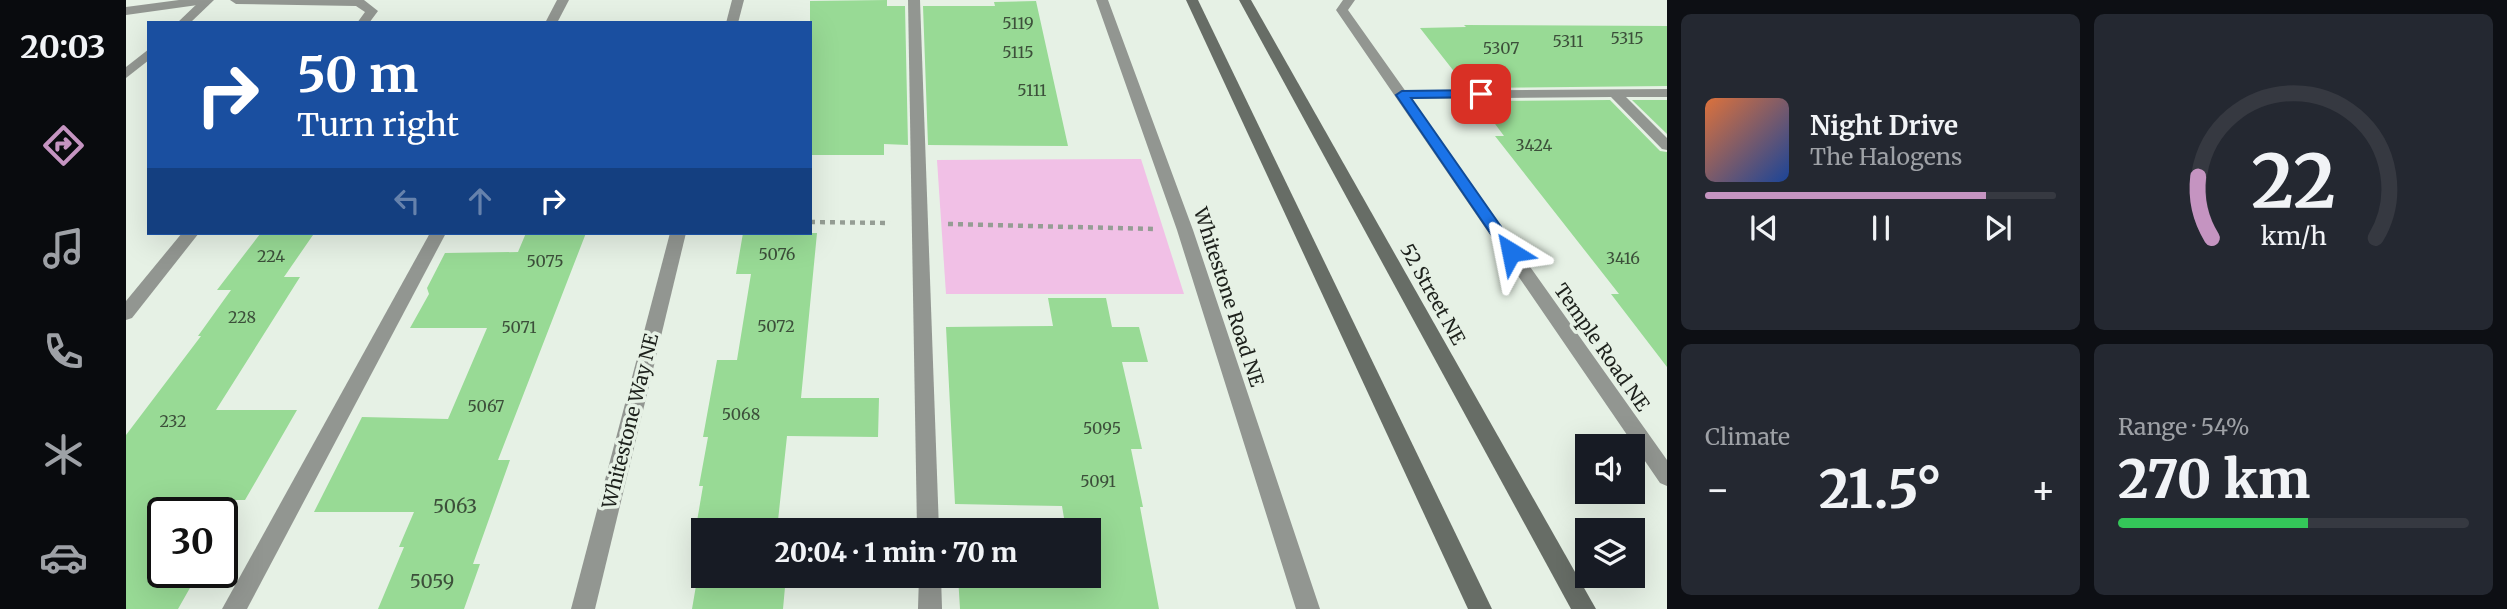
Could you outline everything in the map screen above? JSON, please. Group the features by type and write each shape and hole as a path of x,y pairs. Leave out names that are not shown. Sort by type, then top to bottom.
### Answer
{"main road":[{"path":"1192,0 1480,609"},
{"name":"52 Street NE","path":"1245,0 1584,609"}],"street":[{"path":"126,11 206,0"},
{"path":"185,21 206,0"},
{"path":"236,0 359,2 372,11 364,21"},
{"path":"552,21 563,0"},
{"path":"733,21 738,0"},
{"path":"914,0 928,518"},
{"name":"Whitestone Road NE","path":"1102,0 1185,230 1308,609"},
{"name":"Temple Road NE","path":"1349,0 1342,10 1667,477"},
{"path":"126,74 147,55"},
{"path":"1614,93 1667,146"},
{"path":"1402,95 1667,93"},
{"path":"126,313 189,235"},
{"path":"234,609 437,235"},
{"name":"Whitestone Way NE","path":"583,609 677,235"},
{"path":"929,588 930,609"}],"path":[{"path":"812,222 1185,230"}],"shaded area":[{"path":"1141,159 1184,294 946,294 937,160"}],"building":[{"path":"887,0 887,6 905,6 908,145 884,144 884,155 812,155 810,1"},
{"path":"1036,1 1068,146 928,145 923,6 995,6 994,2"},
{"path":"1464,25 1667,26 1667,86 1467,88 1420,28 1466,27"},
{"path":"1610,100 1660,151 1667,152 1667,367 1611,294 1619,294 1495,136 1504,136 1478,101"},
{"path":"1632,100 1667,100 1667,134"},
{"path":"817,233 801,398 879,398 878,437 787,436 778,518 698,518 703,486 699,486 708,437 703,437 717,360 737,360 751,274 736,274 743,235"},
{"path":"259,235 313,235 284,277 300,277 216,410 297,410 245,500 238,500 238,497 147,497 147,588 190,588 178,609 126,609 126,435 201,336 198,336 231,290 217,290"},
{"path":"525,235 585,235 498,460 510,460 473,564 480,564 464,609 378,609 404,547 399,547 414,512 314,512 362,417 448,419 487,328 410,328 429,294 427,288 445,253 518,252"},
{"path":"1048,298 1106,298 1112,327 1139,327 1148,362 1122,362 1142,449 1131,449 1159,609 960,609 959,588 1101,588 1101,518 1064,518 1062,506 955,504 946,327 1053,326"},
{"path":"696,588 785,588 783,609 692,609"}],"route":[{"path":"1481,94 1402,95 1511,252"}]}
